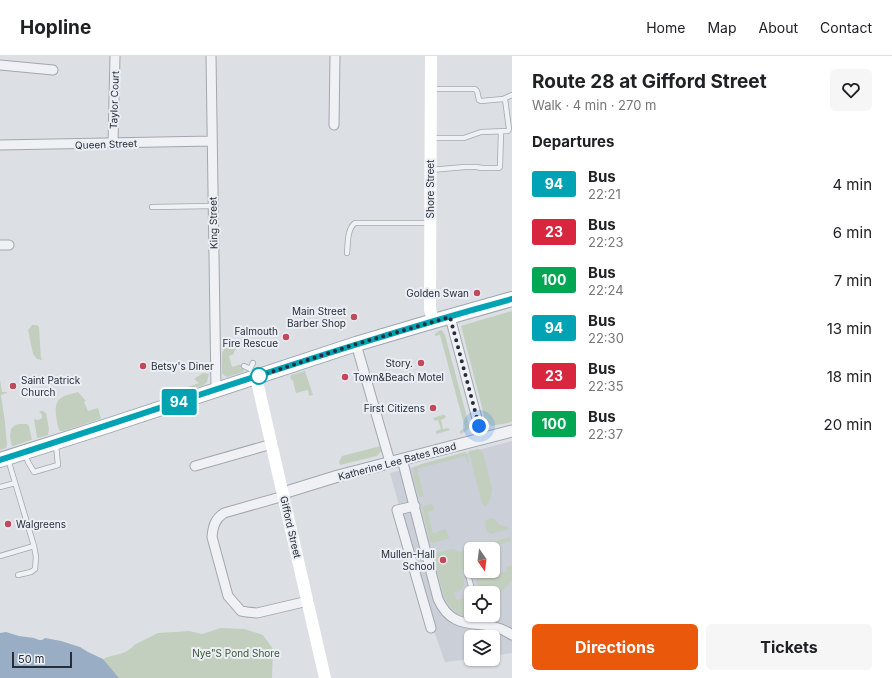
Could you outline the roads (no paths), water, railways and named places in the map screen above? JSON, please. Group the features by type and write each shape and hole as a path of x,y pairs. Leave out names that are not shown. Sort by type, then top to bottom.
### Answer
{"main road":[{"name":"Shore Street","path":"431,56 430,309 433,321"},
{"path":"4,458 216,390 253,373 512,299"},
{"name":"Gifford Street","path":"253,373 272,444 326,678"}],"street":[{"name":"Taylor Court","path":"113,143 115,56"},
{"name":"King Street","path":"211,56 216,390"},
{"path":"334,125 335,56"},
{"path":"0,65 53,70"},
{"name":"Queen Street","path":"0,146 212,141"},
{"path":"450,317 478,422 484,438"},
{"path":"356,344 390,462"},
{"name":"Katherine Lee Bates Road","path":"283,495 338,476 512,431"},
{"path":"195,466 272,444"},
{"path":"402,459 438,599 441,606 450,617 457,620 464,620"},
{"path":"283,495 224,513 215,522 212,530 212,536 228,596 242,611 257,613 308,601"},
{"path":"414,506 397,510 431,628"},
{"path":"479,622 499,627 512,635"}],"lane":[{"path":"431,89 476,89 479,100 481,101 505,99 512,95"},
{"path":"431,138 464,138 481,132 508,131 505,99"},
{"path":"430,170 465,166 499,168 501,132"},
{"path":"152,208 213,206"},
{"path":"347,253 349,232 355,223 430,223"},
{"path":"253,373 254,363"},
{"path":"244,366 253,373"},
{"path":"24,452 34,472 58,465 56,441"},
{"path":"4,458 16,483 36,557 35,569 31,572 18,575"},
{"path":"0,487 16,483"},
{"path":"0,556 34,546"}],"water":[{"path":"6,632 39,640 45,638 61,641 80,647 103,659 119,678 0,678 0,633"}],"place":[{"name":"Golden Swan","path":"477,293"},
{"name":"Main Street Barber Shop","path":"354,317"},
{"name":"Falmouth Fire Rescue","path":"286,337"},
{"name":"Story.","path":"421,363"},
{"name":"Betsy's Diner","path":"143,366"},
{"name":"Town&Beach Motel","path":"345,377"},
{"name":"Saint Patrick Church","path":"13,386"},
{"name":"First Citizens","path":"433,408"},
{"name":"Walgreens","path":"8,524"},
{"name":"Mullen-Hall School","path":"443,560"}],"park label":[{"name":"Nye\"S Pond Shore","path":"236,653"}]}
